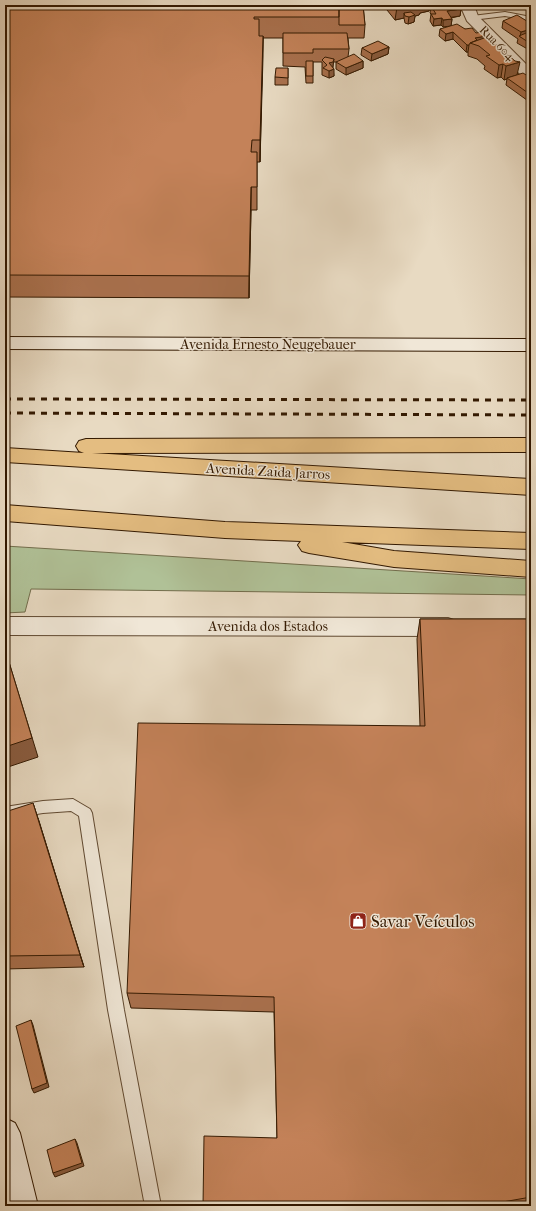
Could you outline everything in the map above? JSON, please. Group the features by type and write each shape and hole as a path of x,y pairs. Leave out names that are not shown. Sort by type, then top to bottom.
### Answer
{"highway":[{"path":"5,446 531,445"},
{"name":"Avenida Zaida Jarros","path":"5,455 531,487"},
{"path":"5,513 225,530 531,541"},
{"path":"225,530 394,559 531,569"}],"street":[{"name":"Rua 604","path":"470,12 531,77"},
{"name":"Avenida Ernesto Neugebauer","path":"5,343 531,345"},
{"name":"Avenida dos Estados","path":"5,626 467,627"},
{"path":"5,1133 23,1206"}],"lane":[{"path":"470,12 505,14 531,19"},
{"path":"5,814 43,807 73,805 85,813 102,934 133,1111 153,1206"}],"green space":[{"path":"5,546 531,579 531,595 31,589 25,612 5,613"}],"building":[{"path":"5,5 339,5 339,17 254,17 254,19 259,19 259,36 263,36 260,140 252,140 251,152 257,152 257,187 251,187 249,276 5,275"},
{"path":"339,5 363,5 365,25 339,25"},
{"path":"457,5 461,9 447,11 452,19 434,19 431,14 436,14 431,6"},
{"path":"411,12 415,15 409,17 405,16 404,13"},
{"path":"517,15 530,23 531,22 531,29 521,32 503,21"},
{"path":"457,24 465,29 472,28 476,33 482,32 486,36 475,38 477,40 467,45 453,32 446,34 440,29"},
{"path":"531,31 531,44 519,36"},
{"path":"283,33 347,33 349,49 313,49 313,53 283,53"},
{"path":"487,37 515,61 520,62 506,66 503,64 499,65 486,56 490,55 479,46 470,43"},
{"path":"378,41 389,47 372,54 362,48"},
{"path":"354,54 363,61 346,68 336,62"},
{"path":"325,57 334,59 333,62 329,63 334,69 329,71 323,68 327,65 322,60"},
{"path":"306,61 313,61 313,76 306,76"},
{"path":"276,68 288,68 288,78 275,77"},
{"path":"523,73 531,78 531,95 507,78"},
{"path":"420,619 531,619 531,1197 480,1206 300,1206 299,1204 203,1206 204,1136 277,1138 274,997 127,993 138,723 425,726"},
{"path":"5,649 32,738 5,747"},
{"path":"33,803 80,955 5,956 5,812"},
{"path":"31,1020 47,1083 32,1089 16,1026"},
{"path":"75,1139 82,1163 53,1173 47,1150"}],"railway":[{"path":"5,399 531,400"},
{"path":"5,413 531,415"}],"place":[{"name":"Savar Veículos","path":"358,921"}]}
